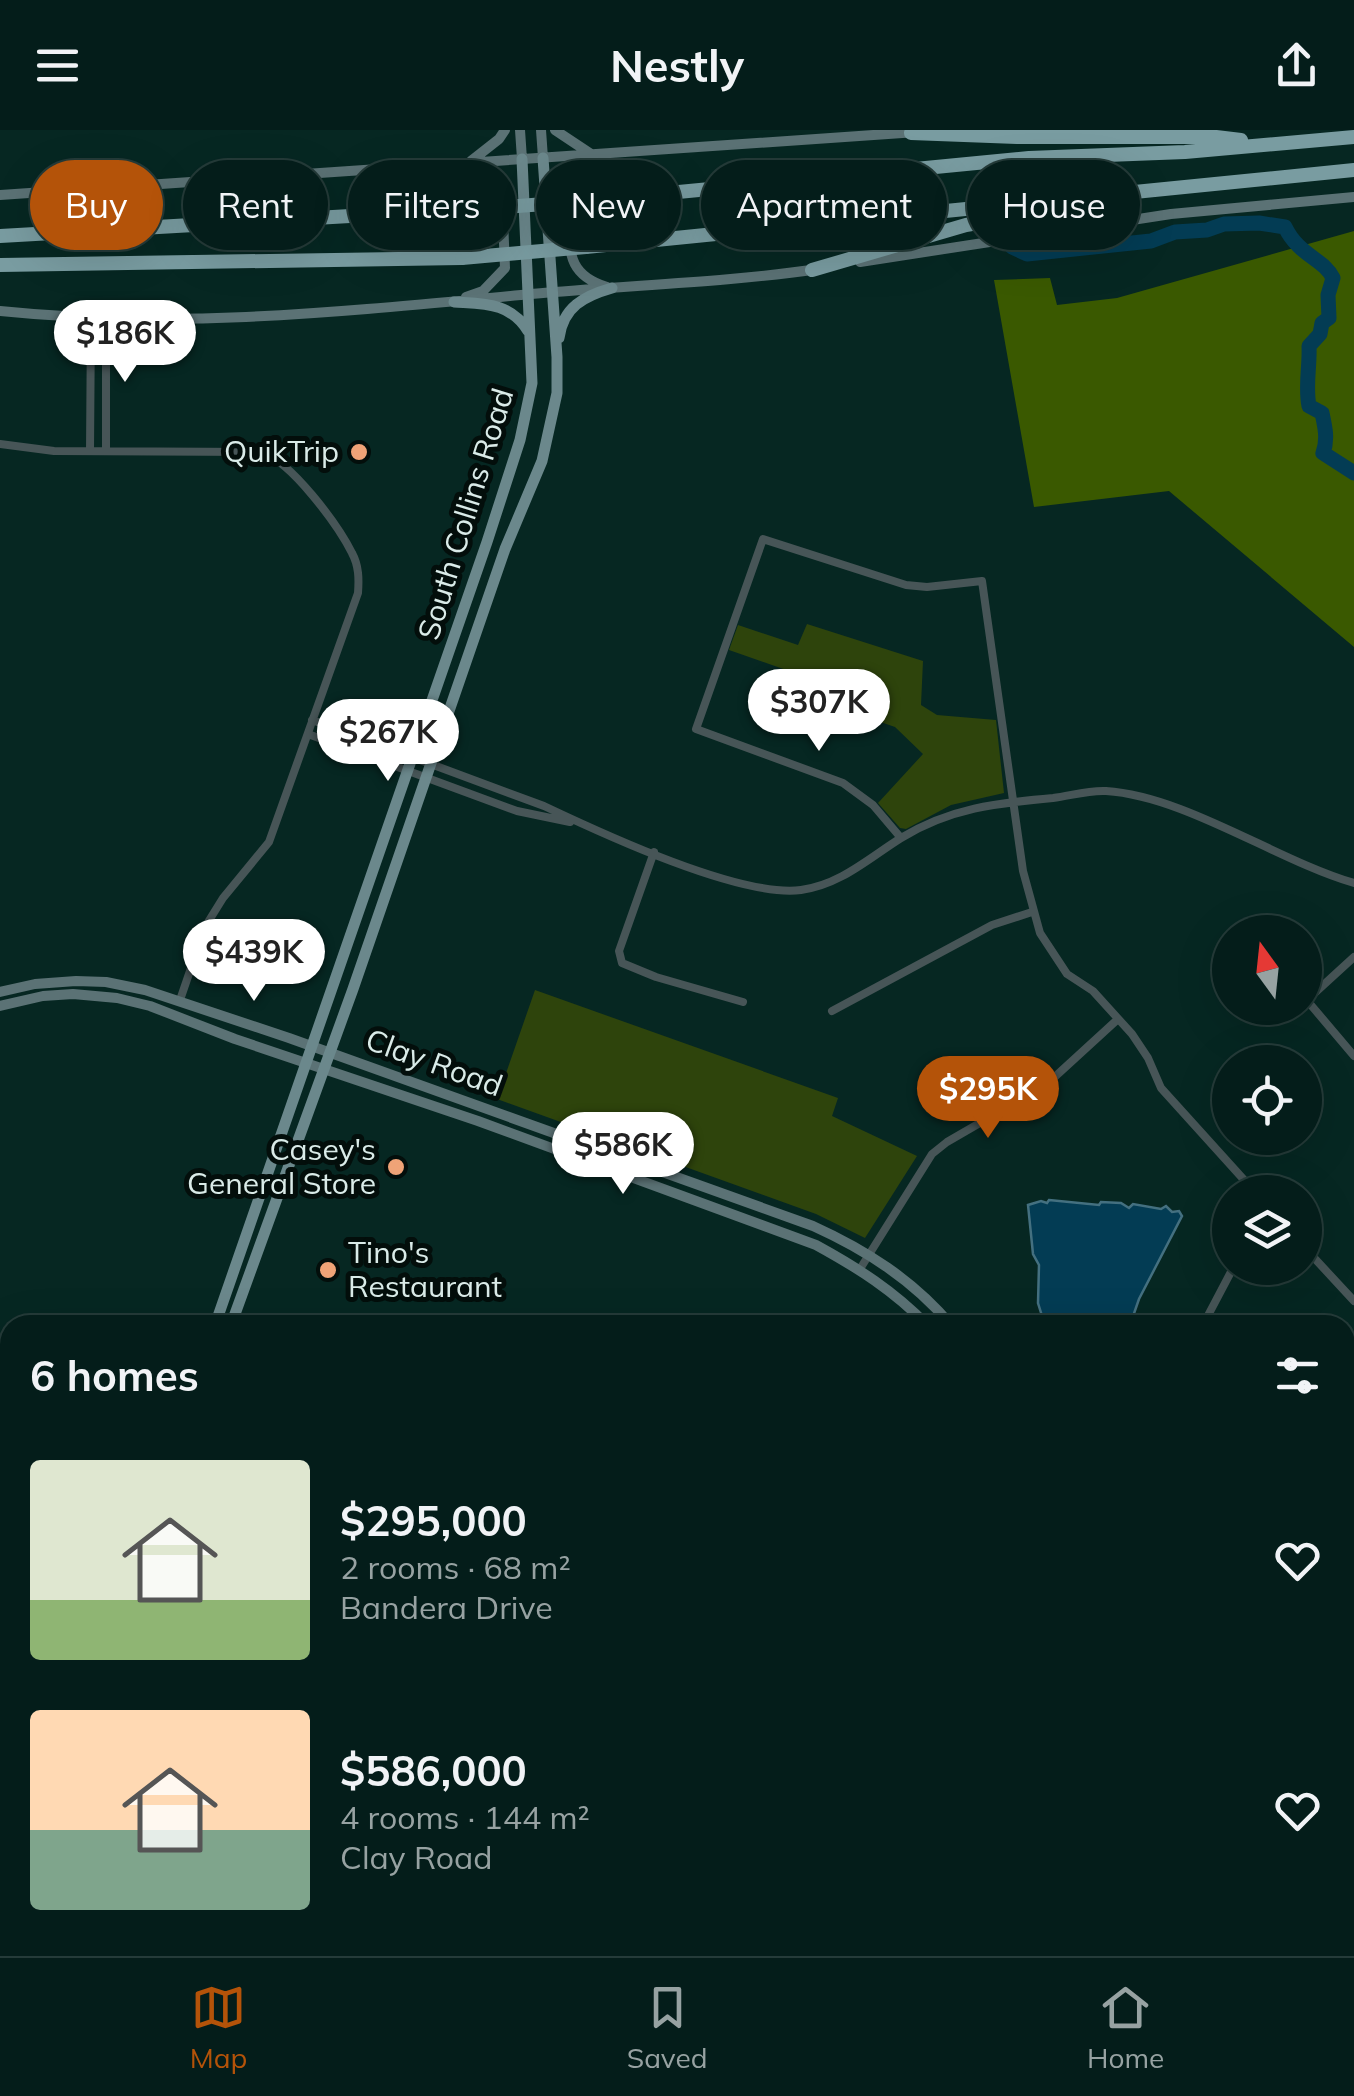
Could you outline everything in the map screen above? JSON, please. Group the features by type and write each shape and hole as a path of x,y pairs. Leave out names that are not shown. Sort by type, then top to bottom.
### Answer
{"highway":[{"path":"911,133 1216,137 1272,144"},
{"path":"0,236 490,208 835,180 1030,158 1185,152 1354,137"},
{"path":"0,265 462,258 1354,170"},
{"path":"812,270 966,225 1274,176"}],"main road":[{"path":"472,160 505,130"},
{"path":"520,130 522,160"},
{"path":"541,130 543,158"},
{"path":"555,130 592,154"},
{"path":"516,160 949,130"},
{"path":"592,154 574,169 564,190 570,253 576,269 590,282 612,288"},
{"name":"South Collins Road","path":"221,1315 323,1068 505,548 542,461 557,393 543,158"},
{"name":"South Collins Road","path":"251,1246 313,1046 520,440 532,382 522,160"},
{"path":"0,195 348,172"},
{"path":"0,311 106,319 263,318 694,283 812,270 1171,214 1354,196"},
{"path":"454,302 483,290 506,268 505,250"},
{"path":"557,357 561,326 573,305 612,288"},
{"path":"454,302 496,304 520,318 530,334"},
{"path":"488,542 505,548"},
{"name":"Clay Road","path":"0,992 54,982 97,981 180,1000 813,1226 901,1276 941,1315"},
{"name":"Clay Road","path":"0,1006 43,996 94,995 128,1000 175,1015 816,1245 860,1269 917,1315"},
{"path":"175,1015 180,1000"},
{"name":"South Collins Road","path":"233,1315 246,1259"}],"street":[{"path":"90,451 91,318"},
{"path":"106,319 106,451"},
{"path":"0,444 54,451 261,452 294,471 352,552 359,574 358,593 270,842 204,927 180,1000"},
{"path":"901,838 874,805 843,783 696,729 763,539 906,584 927,587 982,581 1012,800 1032,912 1049,950 1067,974 1093,991 1118,1019 1148,1058 1161,1088 1240,1175"},
{"path":"312,720 751,886 800,890 845,874 901,838 952,812 1012,800 1101,791 1159,802 1354,883"},
{"path":"308,734 542,819 574,822"},
{"path":"495,803 500,789"},
{"path":"654,852 619,951 622,963 743,1002"},
{"path":"832,1011 992,925 1032,912"},
{"path":"1322,985 1354,957"},
{"path":"1322,1018 1354,1056"},
{"path":"860,1269 932,1154 1047,1084 1118,1019"},
{"path":"1322,1266 1354,1301"},
{"path":"1208,1315 1222,1285"}],"green space":[{"path":"1354,231 1354,647 1169,491 1034,507 994,280 1050,278 1057,305 1117,298"},
{"path":"807,624 923,661 921,705 937,715 996,720 1004,793 951,805 906,829 900,828 878,803 923,754 895,727 784,689 789,671 729,650 738,625 798,645"},
{"path":"535,990 838,1098 832,1116 917,1156 865,1238 816,1214 497,1099"}],"water":[{"path":"1121,1203 1129,1208 1133,1204 1179,1211 1182,1216 1133,1315 1042,1315 1038,1303 1039,1265 1033,1254 1028,1205"}],"waterway":[{"path":"1140,242 1224,224 1259,223 1285,227 1297,245 1324,266 1333,278 1328,295 1329,318 1309,346 1309,406 1322,413 1326,438 1323,453 1354,473"},
{"path":"1018,250 1027,254 1065,250"}],"place":[{"name":"QuikTrip","path":"359,452"},
{"name":"Casey's General Store","path":"396,1167"},
{"name":"Tino's Restaurant","path":"328,1270"}]}
